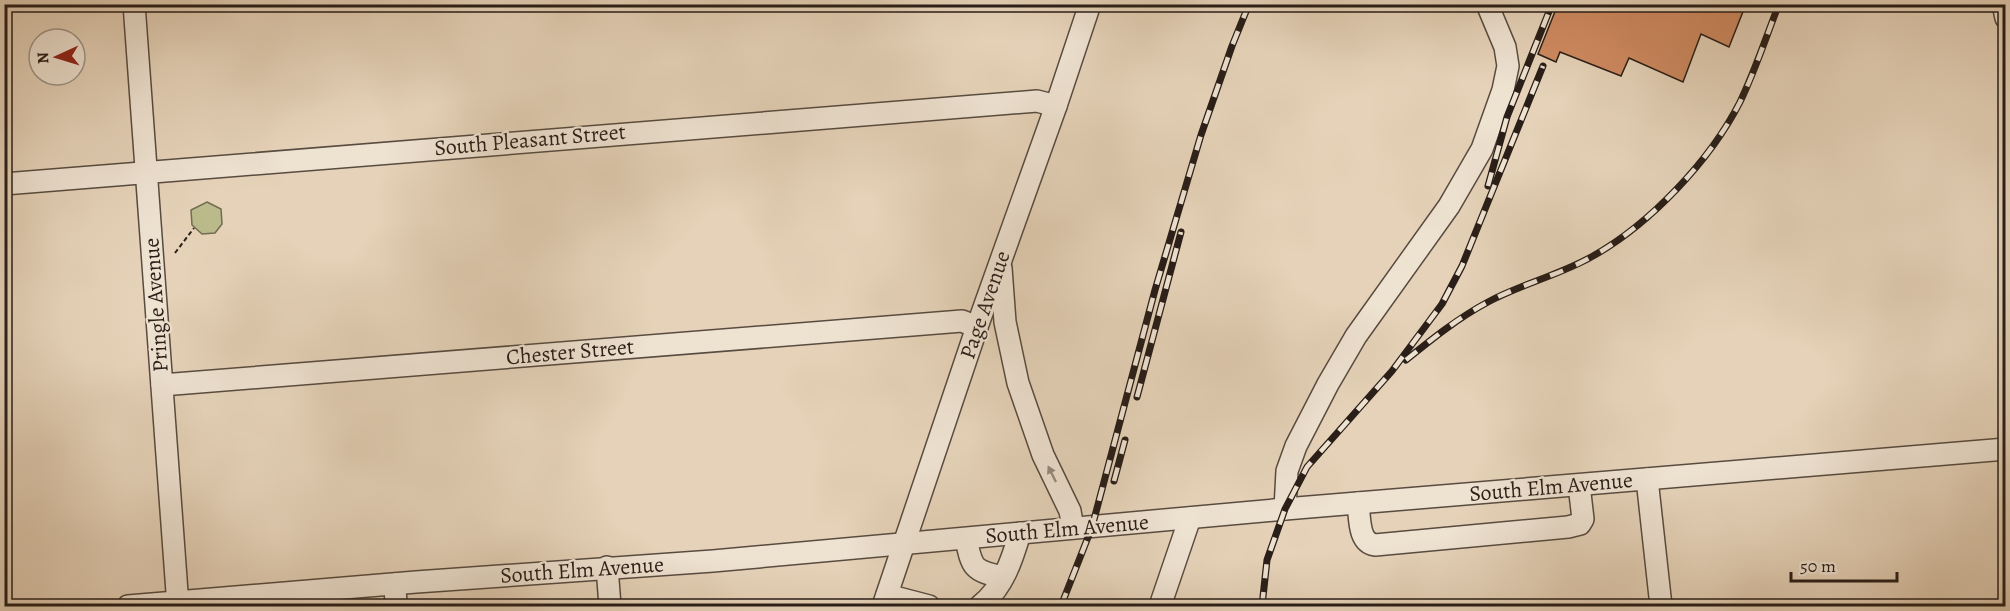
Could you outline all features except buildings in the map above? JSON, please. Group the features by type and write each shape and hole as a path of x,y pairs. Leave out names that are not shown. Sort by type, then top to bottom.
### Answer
{"street":[{"name":"Pringle Avenue","path":"134,4 178,604"},
{"name":"Page Avenue","path":"885,601 977,327 1090,4"},
{"path":"1285,509 1287,471 1296,446 1328,384 1356,336 1449,206 1482,149 1503,90 1508,66 1505,47 1487,4"},
{"path":"2004,4 2006,18"},
{"name":"South Pleasant Street","path":"4,184 1037,102 1056,106"},
{"path":"1000,261 1005,322 1018,383 1043,455 1070,511 1073,528"},
{"name":"Chester Street","path":"162,385 962,321 977,327"},
{"name":"South Elm Avenue","path":"128,606 178,604 607,567 713,561 1285,509 2006,449"},
{"path":"1647,479 1660,606"},
{"path":"1358,503 1363,537 1368,544 1375,545 1580,524 1583,519 1579,485"},
{"path":"1160,606 1190,518"},
{"path":"980,606 991,597 1003,577 1012,559 1020,533"},
{"path":"966,539 971,562 982,573 1003,577"},
{"path":"607,567 610,606"},
{"path":"394,584 396,606"},
{"path":"885,601 929,606"}],"path":[{"path":"175,253 194,228"}],"green space":[{"path":"207,202 221,209 222,224 215,233 202,234 192,225 191,210"}],"railway":[{"path":"1061,606 1092,527 1155,290 1201,135 1249,4"},
{"path":"1488,186 1507,117 1552,4"},
{"path":"1406,360 1477,308 1593,256 1636,227 1657,209 1695,168 1727,124 1756,66 1779,4"},
{"path":"1262,606 1267,560 1285,509 1307,467 1392,371 1442,304 1462,266 1543,66"},
{"path":"1137,397 1181,232"},
{"path":"1114,481 1125,440"}]}
